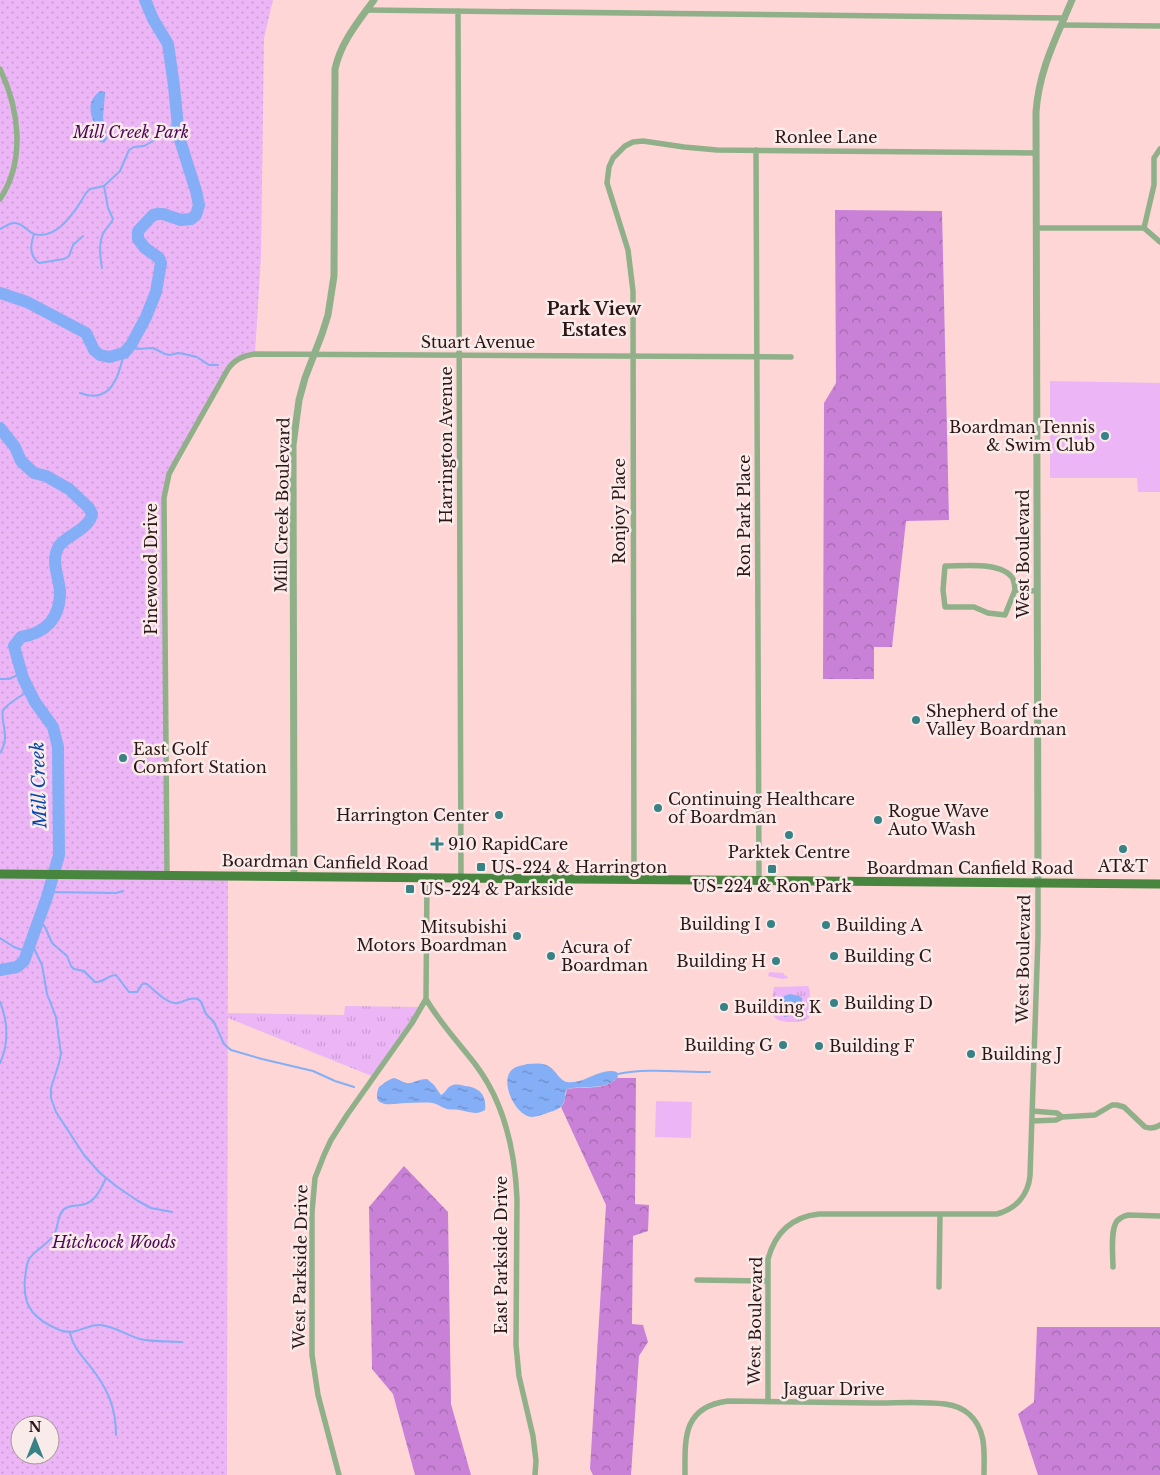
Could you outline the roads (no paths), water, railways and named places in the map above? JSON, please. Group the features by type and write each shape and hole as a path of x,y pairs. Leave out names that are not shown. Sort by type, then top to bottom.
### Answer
{"main road":[{"name":"Boardman Canfield Road","path":"0,874 1160,884"}],"street":[{"name":"Mill Creek Boulevard","path":"294,877 293,445 299,400 328,314 334,276 335,69 344,43 374,0"},
{"name":"West Boulevard","path":"768,1402 768,1259 774,1242 786,1226 802,1217 819,1214 997,1214 1007,1211 1018,1202 1025,1194 1030,1180 1038,937 1036,112 1039,84 1072,0"},
{"path":"366,10 1063,22 1160,26"},
{"name":"Harrington Avenue","path":"458,11 461,878"},
{"path":"0,69 12,100 17,153 8,187 0,198"},
{"name":"Ronlee Lane","path":"620,150 629,144 643,141 700,149 1035,152"},
{"path":"1144,228 1154,185 1154,158 1160,149"},
{"name":"Ronjoy Place","path":"620,150 613,158 609,167 607,183 624,236 633,291 634,879"},
{"name":"Ron Park Place","path":"756,150 759,881"},
{"path":"1036,228 1144,228 1160,242"},
{"name":"Pinewood Drive","path":"167,876 163,508 165,487 176,461 234,361 245,355 255,354 314,355"},
{"name":"Stuart Avenue","path":"314,355 791,357"},
{"path":"945,566 987,566 1004,570 1012,578 1015,590 1005,615 988,613 974,607 945,607 943,590 945,566"},
{"path":"1015,590 1037,591"},
{"path":"426,878 426,999"},
{"name":"West Parkside Drive","path":"339,1475 318,1395 312,1355 312,1212 315,1178 331,1140 412,1023 426,999"},
{"name":"East Parkside Drive","path":"426,999 442,1024 483,1076 498,1103 509,1138 516,1177 517,1198 516,1345 519,1376 533,1436 536,1475"},
{"path":"1032,1121 1095,1115 1112,1105 1117,1105 1124,1107 1145,1127 1156,1128 1160,1125"},
{"path":"1032,1111 1057,1113 1062,1117"},
{"path":"939,1287 940,1215"},
{"path":"1113,1267 1113,1230 1116,1222 1128,1215 1160,1216"},
{"path":"696,1280 767,1281"},
{"name":"Jaguar Drive","path":"685,1475 686,1435 690,1423 700,1412 720,1402 953,1405 971,1416 980,1429 984,1445 984,1475"}],"water":[{"path":"100,91 105,92 103,117 107,139 104,143 100,142 90,107 95,96"},
{"path":"790,994 802,998 802,1007 800,1013 785,1017 781,1014 781,1003 784,996"},
{"path":"527,1064 547,1065 562,1080 567,1082 580,1081 611,1071 617,1072 618,1077 601,1086 567,1089 564,1102 560,1107 531,1117 525,1115 515,1105 507,1084 510,1072 514,1068"},
{"path":"394,1078 408,1083 427,1079 441,1095 454,1085 474,1088 481,1093 485,1100 485,1110 475,1113 447,1109 433,1103 384,1104 377,1099 379,1087"}],"waterway":[{"name":"Mill Creek","path":"0,293 27,302 86,333 94,350 100,355 109,357 124,353 131,345 146,317 156,292 161,263 159,258 145,248 138,239 138,231 153,215 163,214 181,220 191,219 196,215 199,205 179,137 168,44 153,19 145,0"},
{"path":"0,229 17,223 34,234 51,233 72,215 90,189 104,186 120,171 129,150 134,147 144,146 162,136 177,118"},
{"path":"102,268 101,240 113,219 108,208 104,186"},
{"path":"34,234 31,250 33,257 39,263 64,259 69,256 73,245 83,236"},
{"path":"131,345 137,349 153,348 170,355 184,354 197,357 209,365 218,365"},
{"path":"80,393 91,396 106,392 116,379 124,353"},
{"name":"Mill Creek","path":"0,428 15,447 21,461 34,473 46,476 69,489 89,508 92,514 86,525 66,539 56,552 55,563 60,592 54,617 50,623 38,632 21,637 14,646 23,678 35,702 53,727 58,747 59,855 47,897 24,961 17,967 0,970"},
{"path":"0,679 9,679 22,673"},
{"path":"0,753 5,741 3,710 29,691"},
{"path":"48,892 116,893 123,891"},
{"path":"39,920 45,927 52,943 67,956 71,966 74,969 84,971 95,982 116,975 129,992 137,992 142,985 147,984 170,1002 178,1003 190,999 198,999 206,1014 214,1022 224,1044 231,1050 313,1071 354,1087"},
{"path":"0,938 14,947 28,952"},
{"path":"31,942 42,965 47,994 56,1017 61,1054 51,1088 51,1098 56,1112 84,1155 100,1173 138,1201 151,1208 172,1212"},
{"path":"0,1002 6,1025 5,1048 0,1063"},
{"path":"618,1074 651,1071 710,1072"},
{"path":"106,1178 97,1195 86,1204 69,1206 63,1210 54,1235 29,1259 25,1278 26,1300 32,1311 42,1321 63,1331 73,1332 100,1325 140,1339 182,1342"},
{"path":"70,1333 75,1347 106,1390 112,1406 116,1435"}],"place":[{"name":"Boardman Tennis & Swim Club","path":"1105,436"},
{"name":"Shepherd of the Valley Boardman","path":"916,720"},
{"name":"East Golf Comfort Station","path":"123,758"},
{"name":"Continuing Healthcare of Boardman","path":"658,808"},
{"name":"Harrington Center","path":"499,815"},
{"name":"Rogue Wave Auto Wash","path":"878,820"},
{"name":"Parktek Centre","path":"789,835"},
{"name":"910 RapidCare","path":"437,844"},
{"name":"AT&T","path":"1123,849"},
{"name":"US-224 & Harrington","path":"481,867"},
{"name":"US-224 & Ron Park","path":"772,869"},
{"name":"US-224 & Parkside","path":"410,889"},
{"name":"Building I","path":"771,924"},
{"name":"Building A","path":"826,925"},
{"name":"Mitsubishi Motors Boardman","path":"517,936"},
{"name":"Acura of Boardman","path":"551,956"},
{"name":"Building C","path":"834,956"},
{"name":"Building H","path":"776,961"},
{"name":"Building D","path":"834,1003"},
{"name":"Building K","path":"724,1007"},
{"name":"Building G","path":"783,1045"},
{"name":"Building F","path":"819,1046"},
{"name":"Building J","path":"971,1054"}],"district":[{"name":"Park View Estates","path":"594,319"}],"park label":[{"name":"Mill Creek Park","path":"131,132"},
{"name":"Hitchcock Woods","path":"114,1242"}]}
